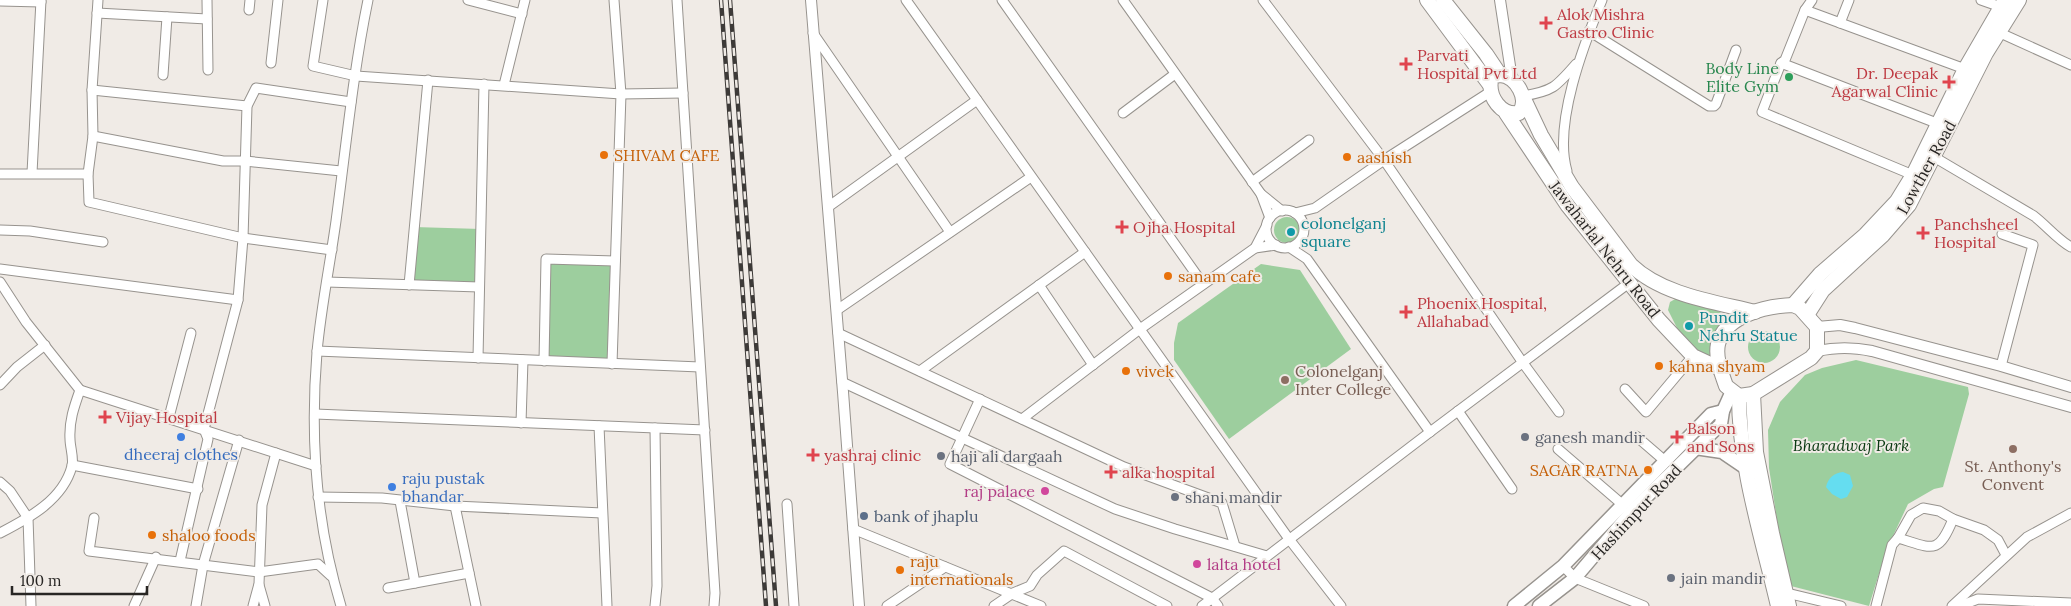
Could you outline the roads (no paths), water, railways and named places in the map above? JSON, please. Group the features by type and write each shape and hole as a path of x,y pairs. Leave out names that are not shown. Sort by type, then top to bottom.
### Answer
{"main road":[{"name":"Jawaharlal Nehru Road","path":"1427,0 1498,83 1523,98 1541,135 1572,187 1631,265 1642,276 1670,289 1755,312"},
{"name":"Jawaharlal Nehru Road","path":"1443,0 1486,54 1498,83 1499,107 1506,112 1568,206 1658,320 1693,356 1720,369"},
{"name":"Lowther Road","path":"1807,315 1823,290 1897,220 1909,205 1986,53 2019,0"},
{"name":"Lowther Road","path":"1793,305 1820,274 1864,236 1887,213 1914,175 1965,69 2003,4"},
{"path":"1506,112 1519,113 1522,108 1523,98"},
{"path":"1741,394 1811,358 1817,351 1817,327 1800,308 1793,305 1781,306 1755,312 1736,320 1721,336 1718,345 1720,369 1726,386 1741,394 1756,452 1788,600"},
{"path":"1741,394 1739,420 1747,469 1778,606"},
{"name":"Hashimpur Road","path":"1539,606 1575,578 1632,511 1721,424 1722,411 1741,394"},
{"path":"1514,606 1563,566 1711,414 1722,411"},
{"path":"1695,448 1722,452 1747,469"}],"street":[{"path":"98,0 92,90 92,136 88,174 89,202 243,238 332,250"},
{"path":"206,0 208,70"},
{"path":"248,10 250,0"},
{"path":"270,63 278,0"},
{"path":"323,0 313,66 356,76 621,94 683,93"},
{"path":"340,606 331,576 318,497 314,443 317,351 351,102 368,0"},
{"path":"468,0 522,14"},
{"path":"504,86 525,0"},
{"path":"612,364 621,94 614,0"},
{"path":"677,0 715,593 714,606"},
{"path":"811,0 859,606"},
{"path":"906,0 1289,539 1341,606"},
{"path":"1002,0 1203,284"},
{"path":"1122,0 1261,194 1282,211 1295,213 1315,208 1498,83 1500,0"},
{"path":"1572,187 1564,162 1564,131 1577,62 1602,0"},
{"path":"1812,0 1804,10 1762,112 1914,175"},
{"path":"1840,23 1849,0"},
{"path":"1981,0 2003,4"},
{"path":"0,1 41,1 32,173"},
{"path":"1269,2 1384,160 1523,363 1559,412"},
{"path":"1804,10 1965,69"},
{"path":"97,13 207,19"},
{"path":"163,75 167,17"},
{"path":"1589,31 1709,106 1716,104 1736,50"},
{"path":"1998,32 2071,65"},
{"path":"814,33 950,232"},
{"path":"1523,98 1551,90 1577,62"},
{"path":"1781,63 1938,124"},
{"path":"1123,112 1176,74"},
{"path":"409,285 428,80"},
{"path":"478,358 484,84"},
{"path":"180,561 208,439 204,429 238,300 243,238 247,106 256,88 351,102"},
{"path":"92,90 247,106"},
{"path":"828,207 977,100"},
{"path":"92,136 223,161 245,161 341,172"},
{"path":"1252,182 1309,140"},
{"path":"1934,157 2034,216 2049,228 2059,240 2071,247"},
{"path":"0,174 88,174"},
{"path":"836,310 1031,177"},
{"path":"1261,194 1268,222 1268,236 1276,245"},
{"path":"1315,208 1304,226 1300,240 1307,259 1430,432"},
{"path":"1255,248 1268,222 1282,211"},
{"path":"1295,213 1299,216 1304,226"},
{"path":"0,230 30,231 103,242"},
{"path":"2001,366 2033,245 2002,234"},
{"path":"1289,247 1300,240"},
{"path":"1022,419 1140,329 1255,248 1276,245 1289,247 1307,259"},
{"path":"920,371 1085,252"},
{"path":"544,361 546,259 615,261"},
{"path":"0,269 238,300"},
{"path":"0,282 26,322 80,390 169,417 316,466"},
{"path":"327,282 479,287"},
{"path":"1202,606 1629,283"},
{"path":"1039,285 1093,365"},
{"path":"1817,327 1840,325 1855,328 2001,366 2071,387"},
{"path":"169,417 190,333"},
{"path":"838,333 1124,467 1222,503 1235,546"},
{"path":"0,385 17,367 45,345"},
{"path":"1817,351 1836,347 1872,350 2071,407"},
{"path":"317,351 700,367"},
{"path":"1625,389 1646,412 1693,356"},
{"path":"520,423 523,360"},
{"path":"842,382 1115,509 1267,556"},
{"path":"0,533 40,511 64,484 72,465 71,416 80,390"},
{"path":"980,399 950,464 1212,598 1218,606"},
{"path":"1458,411 1512,489"},
{"path":"315,414 704,430"},
{"path":"599,426 604,606"},
{"path":"655,428 658,586 655,606"},
{"path":"1636,436 1665,461"},
{"path":"196,606 203,565 239,440"},
{"path":"1558,449 1623,505"},
{"path":"265,606 259,584 262,505 276,453"},
{"path":"72,465 198,489"},
{"path":"0,482 10,491 28,518 31,606"},
{"path":"318,497 382,498 455,506 602,513"},
{"path":"400,501 415,583"},
{"path":"787,504 794,606"},
{"path":"455,506 476,606"},
{"path":"1876,606 1892,545 1911,514 1923,508 1939,511 1953,519 1984,530 1998,540 2006,555"},
{"path":"1952,606 2027,537 2071,512"},
{"path":"94,518 89,551 156,557 259,572 318,564 331,576"},
{"path":"1898,538 1928,547 1939,544 1944,539 1953,519"},
{"path":"853,529 1041,606"},
{"path":"994,606 1013,593 1030,586 1037,574 1064,551 1167,606"},
{"path":"134,606 156,557"},
{"path":"1563,566 1575,578 1644,606"},
{"path":"887,606 945,567"},
{"path":"388,588 469,572"},
{"path":"253,606 259,584"},
{"path":"1960,606 1978,599 2071,603"},
{"path":"1788,600 1841,606"}],"water":[{"path":"1843,472 1850,475 1853,486 1847,497 1841,499 1832,494 1826,487 1832,476"}],"railway":[{"path":"721,0 766,606"},
{"path":"730,0 776,606"}],"place":[{"name":"Alok Mishra Gastro Clinic","path":"1546,23"},
{"name":"Parvati Hospital Pvt Ltd","path":"1406,64"},
{"name":"Body Line Elite Gym","path":"1789,77"},
{"name":"Dr. Deepak Agarwal Clinic","path":"1949,82"},
{"name":"SHIVAM CAFE","path":"604,155"},
{"name":"aashish","path":"1347,157"},
{"name":"Ojha Hospital","path":"1122,227"},
{"name":"colonelganj square","path":"1291,232"},
{"name":"Panchsheel Hospital","path":"1923,233"},
{"name":"sanam cafe","path":"1168,276"},
{"name":"Phoenix Hospital, Allahabad","path":"1406,312"},
{"name":"Pundit Nehru Statue","path":"1689,326"},
{"name":"kahna shyam","path":"1659,366"},
{"name":"vivek","path":"1126,371"},
{"name":"Colonelganj Inter College","path":"1285,380"},
{"name":"Vijay Hospital","path":"105,417"},
{"name":"dheeraj clothes","path":"181,437"},
{"name":"ganesh mandir","path":"1525,437"},
{"name":"Balson and Sons","path":"1677,437"},
{"name":"St. Anthony's Convent","path":"2013,449"},
{"name":"yashraj clinic","path":"813,455"},
{"name":"haji ali dargaah","path":"941,456"},
{"name":"SAGAR RATNA","path":"1648,470"},
{"name":"alka hospital","path":"1111,472"},
{"name":"raju pustak bhandar","path":"392,487"},
{"name":"raj palace","path":"1045,491"},
{"name":"shani mandir","path":"1175,497"},
{"name":"bank of jhaplu","path":"864,516"},
{"name":"shaloo foods","path":"152,535"},
{"name":"lalta hotel","path":"1197,564"},
{"name":"raju internationals","path":"900,570"},
{"name":"jain mandir","path":"1671,578"}],"park label":[{"name":"Bharadwaj Park","path":"1851,445"}]}
